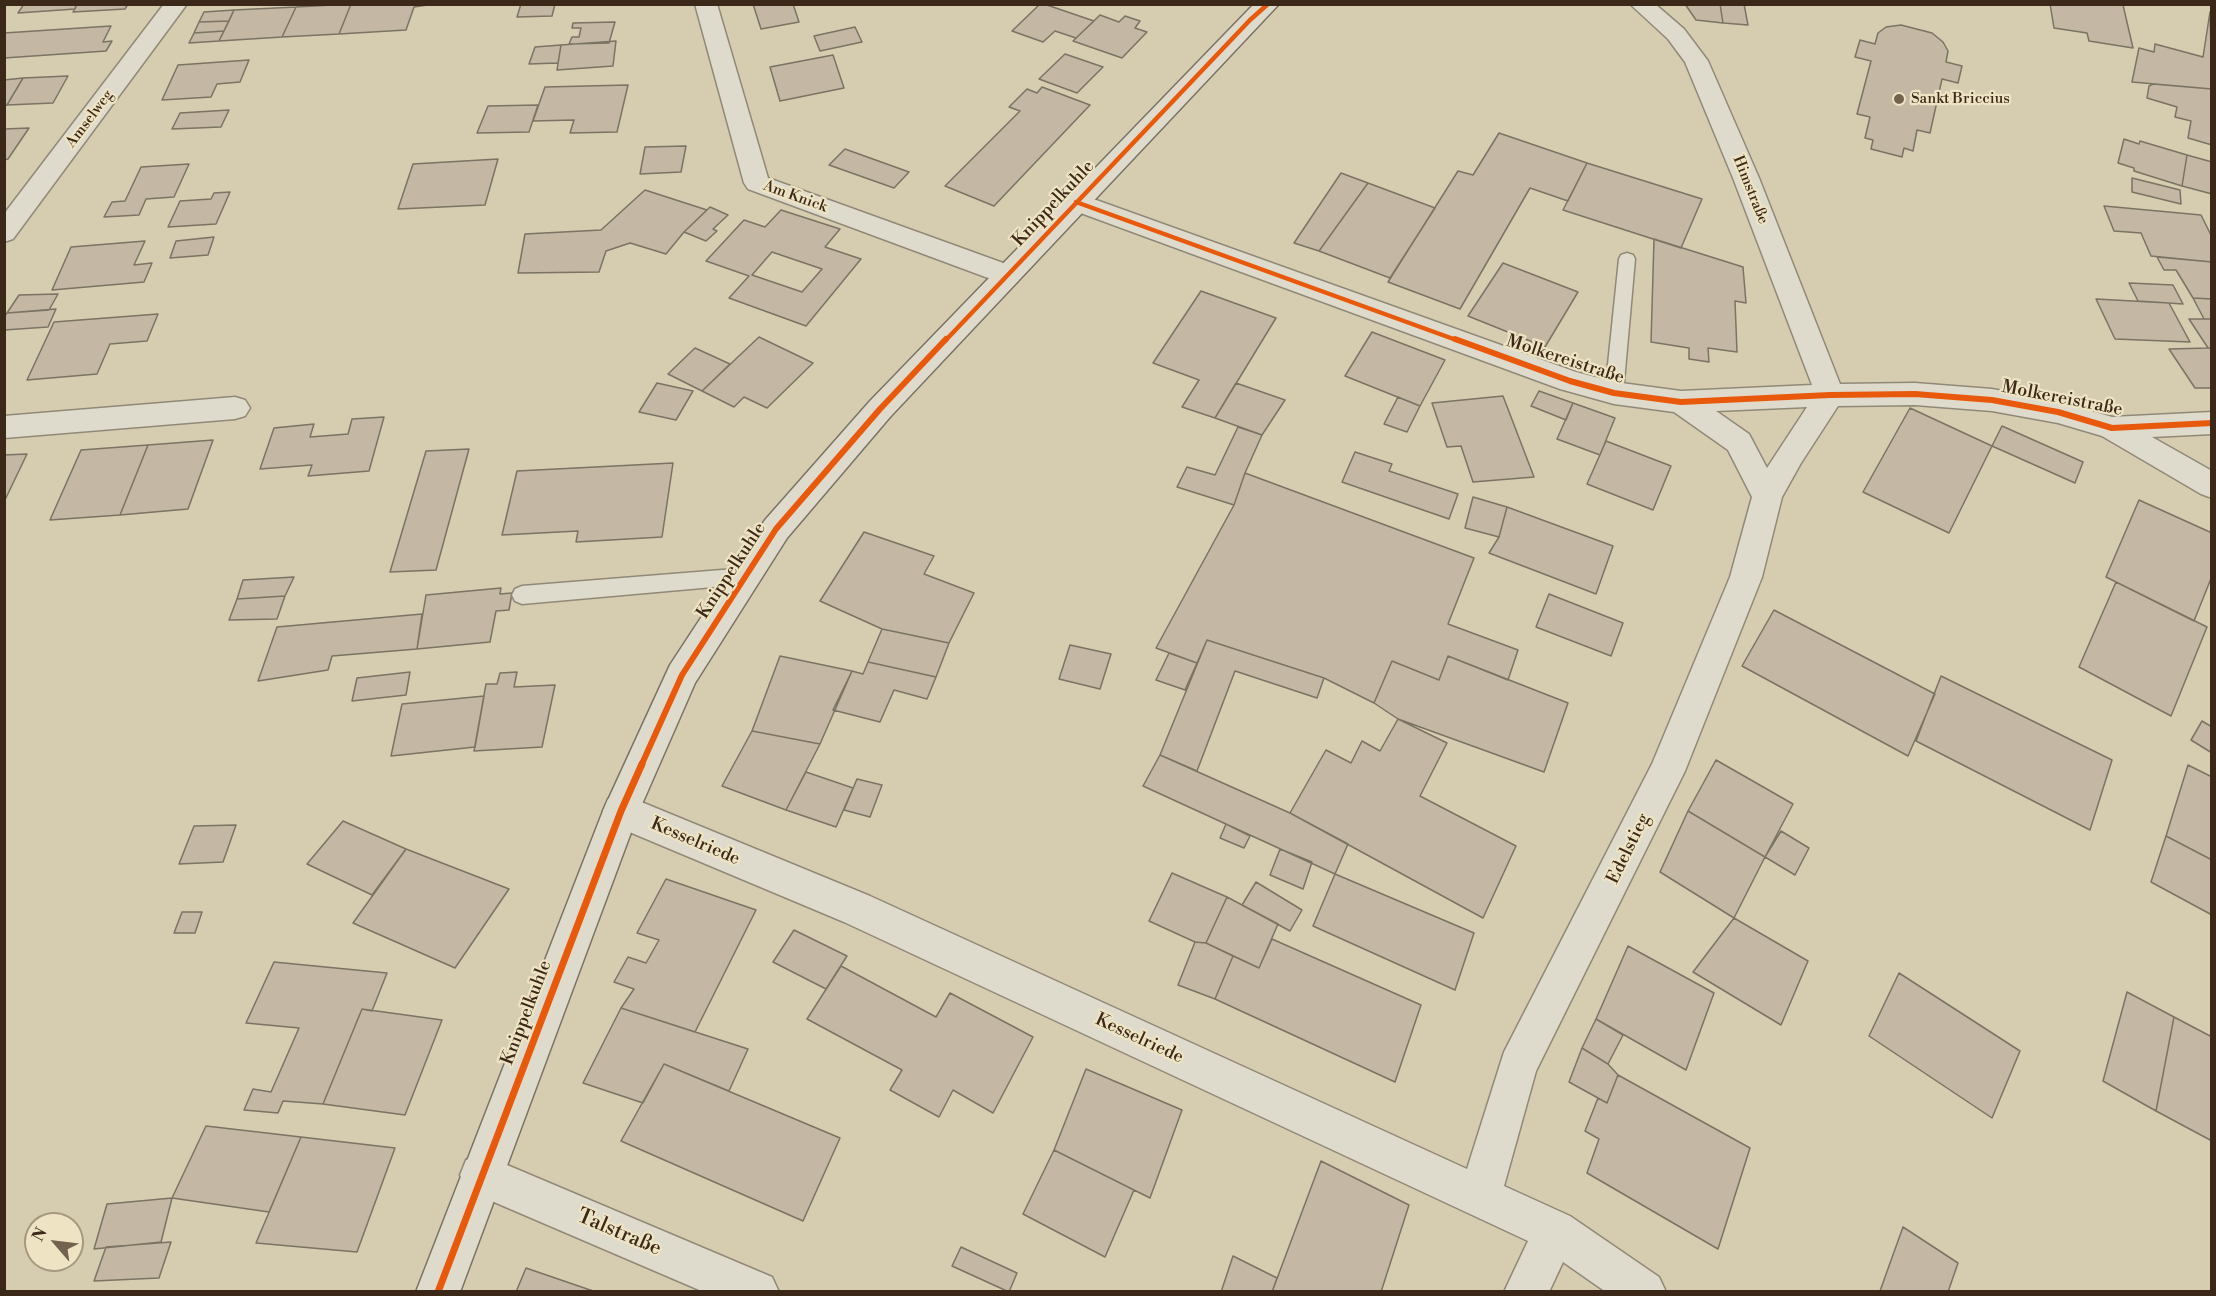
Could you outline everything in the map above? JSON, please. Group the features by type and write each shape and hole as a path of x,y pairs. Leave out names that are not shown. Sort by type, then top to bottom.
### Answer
{"street":[{"name":"Amselweg","path":"4,233 176,4"},
{"name":"Am Knick","path":"706,4 757,183 1008,275"},
{"name":"Knippelkuhle","path":"438,1292 621,811 682,675 776,529 873,418 1076,202 1268,4"},
{"name":"Himstraße","path":"1641,4 1676,34 1696,61 1746,178 1830,394"},
{"name":"Molkereistraße","path":"1076,202 1570,381 1614,393 1681,402 1830,394 1915,394 1992,400 2058,412 2112,428 2211,423"},
{"name":"Edelstieg","path":"1480,1197 1518,1066 1667,771 1746,577 1767,497 1790,455 1830,394"},
{"path":"1681,402 1739,442 1767,497"},
{"path":"4,427 235,408"},
{"path":"2112,428 2211,486"},
{"name":"Kesselriede","path":"621,811 856,909 1555,1231 1644,1292"},
{"name":"Talstraße","path":"481,1175 757,1292"},
{"path":"1526,1292 1555,1231"}],"lane":[{"path":"1614,393 1627,259"},
{"path":"522,595 747,576"}],"building":[{"path":"24,4 77,4 75,9 18,13"},
{"path":"77,4 128,4 125,9 73,12"},
{"path":"351,4 434,4 414,7 406,30 339,34"},
{"path":"351,4 339,34 282,37 296,7"},
{"path":"521,4 555,4 552,16 517,17"},
{"path":"753,4 793,4 799,22 761,29"},
{"path":"1040,4 1094,21 1076,38 1055,31 1043,42 1012,31"},
{"path":"1685,4 1720,4 1723,23 1696,20"},
{"path":"1720,4 1744,4 1748,25 1723,23"},
{"path":"2050,4 2123,5 2133,48 2089,41 2087,33 2054,28"},
{"path":"296,7 282,37 219,41 234,10"},
{"path":"234,10 229,21 199,22 204,12"},
{"path":"2210,12 2212,89 2132,82 2139,48 2154,52 2155,44 2203,57"},
{"path":"1100,15 1119,22 1125,16 1140,21 1135,28 1147,32 1122,58 1073,41"},
{"path":"229,21 224,31 194,33 199,22"},
{"path":"615,22 609,43 569,44 572,37 579,37 581,28 572,28 573,23"},
{"name":"Sankt Briccius","path":"1901,25 1932,33 1943,42 1948,51 1946,62 1962,66 1958,83 1942,79 1930,133 1917,130 1913,151 1904,148 1902,157 1871,149 1873,140 1865,138 1870,117 1857,114 1871,61 1855,57 1860,40 1875,44 1878,33 1886,27"},
{"path":"111,26 103,42 112,41 106,51 4,58 4,33"},
{"path":"855,27 862,42 820,51 814,36"},
{"path":"224,31 219,41 189,43 194,33"},
{"path":"616,41 613,66 557,70 561,45"},
{"path":"561,45 558,63 529,64 535,47"},
{"path":"1065,54 1103,67 1077,93 1039,79"},
{"path":"833,55 844,88 780,101 770,67"},
{"path":"249,60 240,82 217,84 211,97 162,100 178,65"},
{"path":"68,76 53,103 7,105 23,78"},
{"path":"23,78 7,105 4,106 4,80"},
{"path":"2153,84 2212,89 2212,145 2188,138 2191,121 2175,117 2177,107 2147,98 2149,86"},
{"path":"628,85 617,132 570,133 574,120 533,121 545,87"},
{"path":"1042,87 1090,105 994,206 945,186 1020,111 1009,107 1027,89 1037,93"},
{"path":"538,105 529,132 477,133 488,106"},
{"path":"229,110 221,127 172,129 180,113"},
{"path":"29,128 8,159 4,160 4,129"},
{"path":"1499,133 1587,163 1568,201 1530,188 1460,309 1388,282 1458,171 1473,175"},
{"path":"2124,139 2139,144 2140,141 2187,155 2182,186 2134,171 2134,168 2118,163"},
{"path":"686,146 681,172 640,174 645,147"},
{"path":"845,149 909,172 894,188 829,165"},
{"path":"2187,155 2212,162 2212,194 2182,186"},
{"path":"498,159 485,205 398,209 413,164"},
{"path":"1587,163 1702,199 1681,248 1563,210"},
{"path":"189,164 174,197 146,199 139,215 104,217 112,202 125,201 141,167"},
{"path":"1341,173 1368,183 1319,251 1294,243"},
{"path":"2132,178 2180,190 2181,204 2132,192"},
{"path":"1368,183 1435,208 1390,278 1319,251"},
{"path":"645,190 707,210 684,232 666,254 630,243 606,251 599,272 518,273 525,234 601,230"},
{"path":"230,192 216,224 168,227 180,201 211,199 214,193"},
{"path":"2104,206 2201,215 2212,237 2212,262 2151,256 2141,233 2114,231"},
{"path":"710,207 728,215 713,229 717,231 706,241 684,232"},
{"path":"781,210 840,229 825,247 861,259 806,326 729,298 749,276 706,261 744,220 765,227","holes":["772,252 822,269 802,292 752,275"]},
{"path":"214,237 208,255 170,258 176,241"},
{"path":"1654,239 1743,267 1746,303 1735,301 1737,352 1708,348 1709,362 1689,359 1689,348 1651,342"},
{"path":"145,241 134,265 152,263 144,282 52,290 71,247"},
{"path":"2157,257 2212,262 2212,299 2193,298 2176,270 2164,270"},
{"path":"1503,263 1578,292 1545,347 1468,316"},
{"path":"2129,283 2173,285 2183,304 2138,301"},
{"path":"1201,291 1276,318 1215,418 1182,407 1199,380 1153,363"},
{"path":"58,294 49,310 7,313 19,295"},
{"path":"2193,298 2212,299 2212,319 2204,319"},
{"path":"2096,299 2169,303 2190,342 2115,339"},
{"path":"56,309 48,327 4,330 4,317 7,313"},
{"path":"158,314 147,341 110,344 97,374 27,380 54,322"},
{"path":"2189,319 2212,319 2212,348 2208,348"},
{"path":"1372,332 1445,360 1420,406 1345,376"},
{"path":"759,337 813,363 767,408 744,397 734,407 702,391"},
{"path":"695,348 730,364 702,391 668,374"},
{"path":"2212,348 2212,388 2195,388 2169,349"},
{"path":"657,383 693,391 676,420 639,412"},
{"path":"1236,383 1285,400 1262,435 1215,418"},
{"path":"1539,391 1573,403 1566,420 1531,406"},
{"path":"1503,396 1534,477 1473,482 1461,446 1447,447 1432,403"},
{"path":"1398,397 1420,406 1407,432 1384,424"},
{"path":"1573,403 1615,418 1600,455 1557,439"},
{"path":"1910,408 1992,446 1949,533 1863,492"},
{"path":"384,417 369,471 308,476 312,465 260,469 274,428 314,424 310,437 348,434 352,419"},
{"path":"2002,426 2083,462 2075,483 1992,446"},
{"path":"1238,427 1262,435 1234,505 1177,487 1187,467 1215,475"},
{"path":"213,440 188,509 120,515 148,445"},
{"path":"1606,441 1671,466 1653,510 1587,484"},
{"path":"148,445 120,515 50,520 81,450"},
{"path":"469,449 436,570 390,572 426,451"},
{"path":"1355,452 1392,464 1389,471 1458,494 1449,519 1342,482"},
{"path":"27,454 4,502 4,455"},
{"path":"673,463 662,537 576,542 578,531 502,535 517,471"},
{"path":"1245,473 1474,558 1448,624 1518,650 1508,680 1448,656 1439,680 1392,661 1374,703 1324,678 1207,640 1197,663 1156,648 1234,505"},
{"path":"1473,497 1507,507 1499,537 1465,528"},
{"path":"2139,500 2212,533 2212,576 2194,621 2106,577"},
{"path":"1507,507 1613,546 1596,594 1489,553 1499,537"},
{"path":"864,532 934,556 924,574 974,593 949,643 882,629 820,601"},
{"path":"294,577 285,596 237,599 243,580"},
{"path":"2116,582 2207,627 2171,716 2079,667"},
{"path":"501,588 500,594 512,593 509,610 496,611 490,642 417,649 426,595"},
{"path":"1549,594 1623,623 1611,656 1536,627"},
{"path":"285,596 277,619 229,620 237,599"},
{"path":"1774,610 1935,694 1908,756 1742,666"},
{"path":"422,614 417,649 332,656 328,670 258,681 277,627"},
{"path":"882,629 949,643 936,677 868,662"},
{"path":"1207,640 1324,678 1317,698 1235,671 1197,771 1160,755"},
{"path":"1070,645 1111,654 1100,689 1059,679"},
{"path":"1169,653 1197,663 1185,690 1156,680"},
{"path":"780,656 852,671 820,744 752,731"},
{"path":"1448,656 1568,703 1544,772 1398,719 1374,703 1392,661 1439,680"},
{"path":"868,662 936,677 927,699 894,690 880,722 833,710 852,671 863,674"},
{"path":"410,672 406,695 352,701 357,678"},
{"path":"517,672 514,687 555,685 542,747 474,751 486,684 497,684 500,673"},
{"path":"1941,676 2112,760 2090,830 1916,741"},
{"path":"484,696 475,747 391,756 402,704"},
{"path":"1398,719 1447,743 1420,796 1516,846 1483,918 1290,813 1326,750 1351,763 1362,741 1380,751"},
{"path":"2202,721 2212,727 2212,753 2191,740"},
{"path":"752,731 820,744 786,810 722,786"},
{"path":"1160,755 1290,813 1348,844 1335,874 1143,786"},
{"path":"1716,760 1793,804 1765,857 1688,811"},
{"path":"2188,765 2212,777 2212,860 2166,836"},
{"path":"806,772 853,788 836,827 786,810"},
{"path":"857,779 882,785 870,817 844,810"},
{"path":"1688,811 1765,857 1734,918 1660,872"},
{"path":"343,821 406,849 372,895 307,864"},
{"path":"1226,824 1250,836 1244,848 1220,838"},
{"path":"236,825 223,862 179,864 194,826"},
{"path":"1781,831 1809,848 1795,875 1765,857"},
{"path":"2166,836 2212,860 2212,915 2151,882"},
{"path":"406,849 509,889 455,968 353,923"},
{"path":"1280,849 1312,862 1303,889 1270,875"},
{"path":"1172,873 1227,897 1206,943 1195,942 1149,921"},
{"path":"1335,874 1474,933 1455,990 1313,926"},
{"path":"666,879 756,910 695,1032 621,1008 634,989 614,982 628,957 646,963 659,940 637,933"},
{"path":"1256,882 1302,910 1290,931 1242,905"},
{"path":"1227,897 1278,924 1259,968 1206,943"},
{"path":"182,912 202,912 195,933 174,933"},
{"path":"1734,918 1808,961 1781,1025 1693,972"},
{"path":"794,930 847,956 826,989 773,962"},
{"path":"1272,939 1421,1005 1395,1082 1215,999 1233,956 1259,968"},
{"path":"1195,942 1206,943 1233,956 1215,999 1178,985"},
{"path":"1628,946 1714,993 1686,1070 1596,1019"},
{"path":"274,962 387,973 372,1011 362,1009 323,1104 283,1101 278,1113 244,1110 253,1089 271,1092 299,1028 246,1023"},
{"path":"841,966 936,1017 950,993 1033,1037 993,1113 953,1090 939,1117 890,1090 902,1070 807,1019"},
{"path":"1899,973 2020,1051 1992,1118 1869,1036"},
{"path":"2127,992 2174,1017 2156,1111 2103,1081"},
{"path":"621,1008 748,1049 729,1091 664,1064 643,1103 583,1083"},
{"path":"362,1009 442,1020 405,1115 323,1104"},
{"path":"2174,1017 2212,1037 2212,1141 2156,1111"},
{"path":"1596,1019 1623,1035 1608,1064 1582,1048"},
{"path":"1582,1048 1608,1064 1618,1075 1607,1103 1569,1082"},
{"path":"664,1064 840,1138 803,1221 621,1141"},
{"path":"1086,1069 1182,1110 1150,1198 1054,1150"},
{"path":"1618,1075 1750,1148 1718,1249 1587,1173 1599,1139 1585,1131 1598,1098 1607,1103"},
{"path":"206,1126 301,1137 269,1212 172,1198"},
{"path":"301,1137 395,1148 357,1252 256,1243"},
{"path":"1054,1150 1134,1190 1105,1257 1023,1214"},
{"path":"1321,1161 1409,1205 1381,1292 1272,1292"},
{"path":"172,1198 161,1242 94,1249 107,1204"},
{"path":"1903,1227 1958,1263 1948,1292 1880,1291"},
{"path":"171,1242 159,1278 94,1281 106,1247"},
{"path":"961,1247 1017,1273 1009,1292 952,1266"},
{"path":"1233,1256 1277,1278 1272,1292 1221,1292"},
{"path":"526,1268 596,1292 516,1292"}],"cycle path":[{"path":"438,1292 621,811 682,675 776,529 880,409 1250,20 1268,4"},
{"path":"1076,202 1570,381 1614,393 1681,402 1830,395 1915,394 1992,400 2058,412 2112,428 2212,423"}],"place":[{"name":"Sankt Briccius","path":"1899,99"}]}
